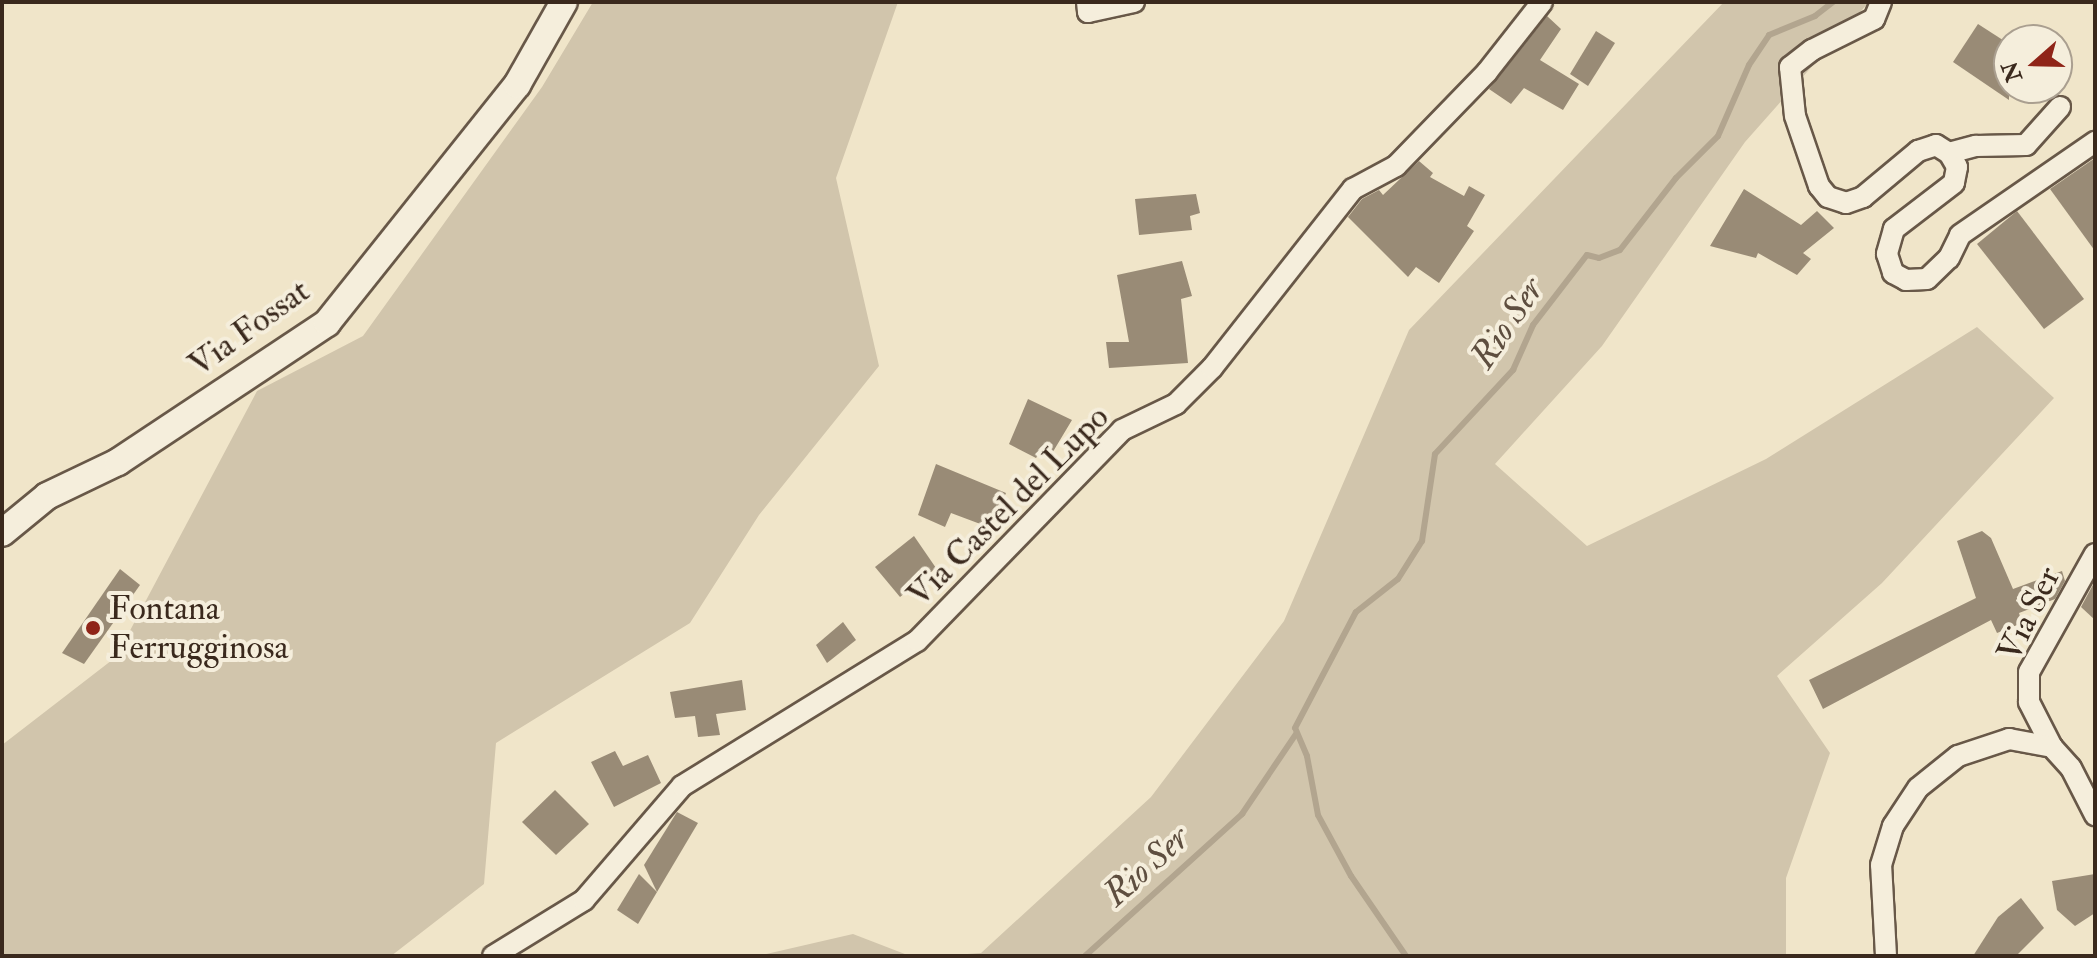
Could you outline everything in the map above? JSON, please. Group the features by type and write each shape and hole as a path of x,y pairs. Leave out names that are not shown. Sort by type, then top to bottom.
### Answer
{"street":[{"name":"Via Fossat","path":"2,533 47,496 118,462 327,323 517,85 564,2"},
{"path":"1087,2 1088,12 1134,2"},
{"name":"Via Castel del Lupo","path":"493,956 584,900 682,786 917,641 1122,430 1176,404 1212,368 1353,189 1396,166 1487,72 1542,2"},
{"path":"1881,2 1874,19 1812,50 1790,67 1795,116 1819,186 1828,197 1846,203 1863,197 1918,151 1936,145 1949,153 1957,167 1954,183 1894,229 1887,254 1893,273 1906,280 1927,279 1949,258 1960,235 2095,142"},
{"path":"1949,153 1976,146 2026,145 2060,107"},
{"name":"Via Ser","path":"2095,554 2029,672 2029,702 2052,747 2071,768 2095,815"},
{"path":"1886,956 1881,865 1893,826 1918,788 1958,756 2009,739 2052,747"}],"shaded area":[{"path":"593,2 898,2 836,178 879,366 759,515 690,623 496,743 484,884 391,956 2,956 2,745 116,657 257,391 363,336 542,87"},
{"path":"1724,2 1869,2 1745,142 1602,346 1495,464 1587,546 1766,459 1977,327 2054,398 1882,583 1777,676 1830,753 1786,878 1786,956 940,956 981,953 1151,797 1284,621 1409,330"},
{"path":"853,934 910,956 758,956"}],"building":[{"path":"1547,16 1561,29 1540,60 1579,84 1563,110 1524,88 1511,104 1489,89"},
{"path":"1978,24 1993,34 1993,89 1953,62"},
{"path":"1596,31 1615,43 1588,86 1570,74"},
{"path":"2095,158 2095,251 2050,189"},
{"path":"1419,161 1433,173 1430,177 1464,196 1469,186 1485,195 1467,226 1474,231 1439,283 1416,267 1408,277 1348,217 1362,199 1379,190 1383,195"},
{"path":"1744,189 1801,225 1817,211 1834,228 1803,253 1811,259 1797,275 1758,253 1756,258 1710,246"},
{"path":"1196,194 1200,213 1190,216 1192,230 1139,235 1135,199"},
{"path":"2017,211 2084,299 2044,329 1977,244"},
{"path":"1182,261 1192,296 1181,299 1188,363 1109,368 1106,342 1129,342 1117,275"},
{"path":"1028,399 1072,420 1051,455 1042,450 1036,458 1009,444"},
{"path":"936,464 1006,493 991,528 951,513 945,527 918,515"},
{"path":"1982,531 1991,538 2013,589 2062,571 2065,581 2055,599 2019,613 2022,623 1997,633 1991,620 1823,709 1809,680 1976,598 1957,541"},
{"path":"914,536 936,568 900,597 875,567"},
{"name":"Fontana Ferrugginosa","path":"120,569 140,585 84,664 62,653"},
{"path":"2095,581 2095,620 2081,607"},
{"path":"843,622 856,640 827,663 816,645"},
{"path":"742,680 746,710 716,714 720,735 698,737 695,716 675,718 670,692"},
{"path":"615,751 623,766 648,755 661,783 614,807 591,762"},
{"path":"555,790 589,824 556,855 522,822"},
{"path":"677,812 698,823 657,892 644,865"},
{"path":"639,874 657,892 638,924 617,910"},
{"path":"2095,874 2095,913 2075,926 2057,910 2052,881"},
{"path":"2021,898 2044,928 2016,956 1973,956 1998,917"}],"waterway":[{"name":"Rio Ser","path":"1406,956 1351,876 1318,815 1307,756 1295,728 1356,612 1398,579 1422,541 1435,454 1513,370 1533,325 1587,255 1599,258 1620,250 1676,178 1718,136 1749,65 1769,35 1815,16 1833,2"},
{"name":"Rio Ser","path":"1085,956 1242,814 1296,734"}],"place":[{"name":"Fontana Ferrugginosa","path":"93,628"}]}
